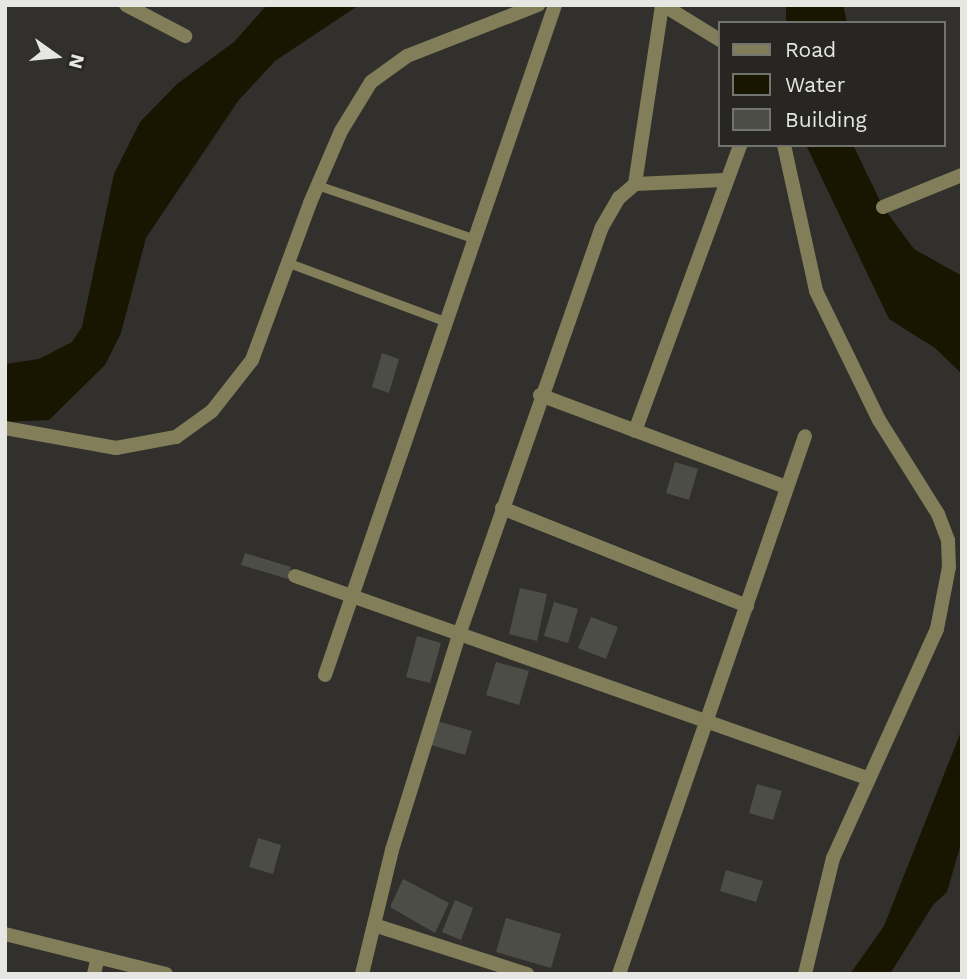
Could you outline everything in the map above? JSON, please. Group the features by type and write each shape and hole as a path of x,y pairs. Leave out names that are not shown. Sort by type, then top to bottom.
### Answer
{"street":[{"path":"126,5 155,12 185,36"},
{"path":"5,428 116,448 176,436 212,411 253,360 317,185 355,103 385,69 451,36 538,5"},
{"path":"325,675 444,321 555,5"},
{"path":"635,184 663,5 718,39"},
{"path":"635,431 724,180 739,147"},
{"path":"784,147 816,291 844,354 948,540 949,566 937,629 867,778 833,858 805,974"},
{"path":"883,207 962,175"},
{"path":"362,974 460,632 540,395 602,227 619,198 635,184 724,180"},
{"path":"540,395 786,487"},
{"path":"620,974 709,722 805,436"},
{"path":"502,508 747,606"},
{"path":"295,576 460,632 867,778"},
{"path":"374,925 527,974"},
{"path":"5,934 166,974"},
{"path":"94,974 98,957"}],"lane":[{"path":"317,185 473,238"},
{"path":"289,263 444,321"}],"water":[{"path":"267,5 359,5 275,61 238,101 146,238 121,333 105,365 49,420 5,422 5,364 39,359 72,342 82,327 114,174 140,122 177,84 234,42"},
{"path":"786,5 843,5 847,21 786,21"},
{"path":"807,147 854,147 883,207 914,249 962,276 962,374 935,348 889,319"},
{"path":"962,729 962,840 947,892 933,905 890,974 850,974 884,926"}],"building":[{"path":"382,353 399,359 389,393 372,387"},
{"path":"675,462 698,469 689,500 666,493"},
{"path":"245,553 291,567 288,579 241,565"},
{"path":"520,588 547,594 537,641 509,634"},
{"path":"554,602 578,609 568,643 544,636"},
{"path":"591,617 618,627 606,659 578,648"},
{"path":"417,636 441,643 430,683 406,677"},
{"path":"496,662 529,671 519,705 486,695"},
{"path":"437,721 472,731 465,755 431,745"},
{"path":"757,784 782,791 773,820 749,813"},
{"path":"258,838 281,845 273,874 249,867"},
{"path":"726,870 763,881 756,902 720,891"},
{"path":"403,879 449,903 435,933 390,907"},
{"path":"455,900 473,908 461,940 442,932"},
{"path":"506,918 561,934 551,968 496,952"}]}
